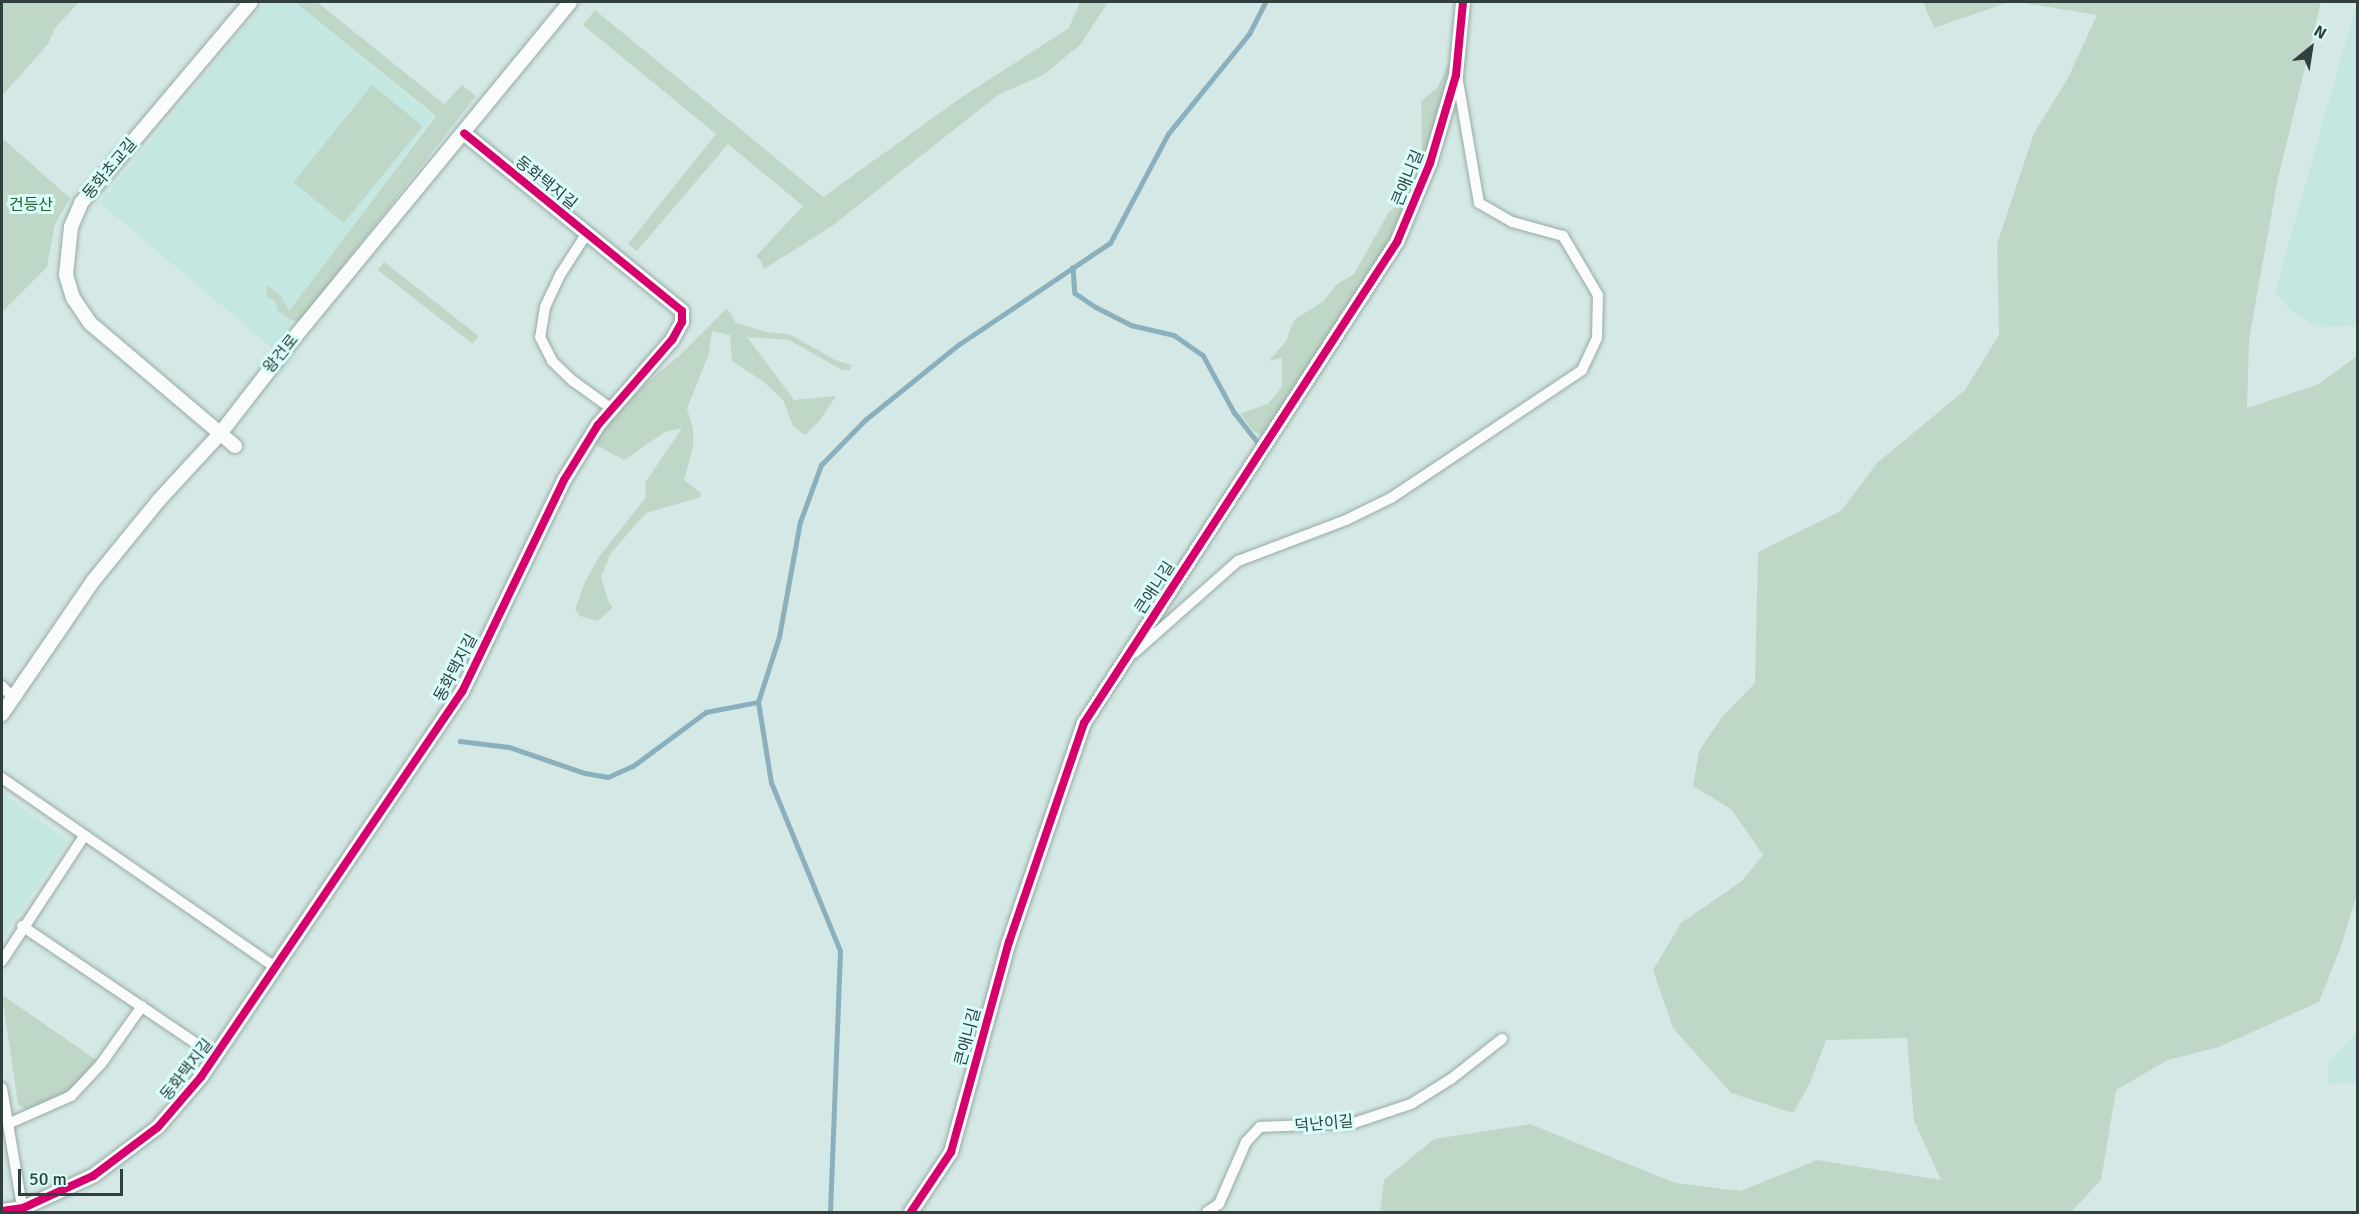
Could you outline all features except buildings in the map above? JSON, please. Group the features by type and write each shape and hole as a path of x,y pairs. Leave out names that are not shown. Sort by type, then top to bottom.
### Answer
{"street":[{"name":"왕건로","path":"2,714 93,581 159,500 219,435 302,328 570,2"},
{"name":"큰애니길","path":"911,1212 951,1152 1009,942 1084,723 1397,242 1430,163 1456,75 1463,2"},
{"name":"동화초교길","path":"235,446 219,435 90,323 73,298 66,275 71,227 81,203 246,4"},
{"name":"큰애니길","path":"1122,664 1239,561 1346,520 1391,498 1582,370 1596,338 1598,295 1563,236 1512,222 1479,203 1456,75"},
{"name":"동화택지길","path":"2,1211 23,1210 93,1176 158,1127 216,1057 462,692 564,480 612,409 672,340 682,322 682,311 464,133"},
{"path":"587,234 560,275 544,307 540,337 552,361 573,381 612,409"},
{"path":"2,686 13,698"},
{"path":"2,778 276,968"},
{"path":"2,961 22,926 84,836"},
{"name":"동화택지길","path":"22,926 216,1057"},
{"path":"10,1124 71,1096 101,1064 142,1006"},
{"name":"덕난이길","path":"1208,1212 1219,1204 1246,1142 1260,1127 1354,1123 1411,1104 1451,1079 1502,1039"},
{"path":"2,1088 23,1210"}],"shaded area":[{"path":"265,2 295,2 434,116 291,309 291,322 272,348 100,203"},
{"path":"2357,2 2357,326 2317,327 2288,308 2275,292"},
{"path":"2,793 68,841 2,938"},
{"path":"2357,1032 2357,1083 2327,1084 2329,1061"}],"green space":[{"path":"2,2 79,2 55,28 48,44 2,96"},
{"path":"295,2 317,2 444,104 462,85 476,96 300,321 291,320 278,311 275,302 266,295 268,285 281,296 289,311 436,116"},
{"path":"1080,2 1108,2 1080,45 1043,75 998,95 832,226 764,269 756,256 803,206 728,144 637,251 628,244 716,134 583,25 595,10 823,197 962,97 1069,28"},
{"path":"1466,2 1431,163 1388,245 1336,328 1262,435 1254,432 1240,414 1269,403 1282,387 1282,358 1269,361 1286,341 1294,320 1324,301 1336,285 1354,274 1389,212 1404,200 1404,181 1409,173 1422,162 1421,101 1438,87 1449,62 1454,27"},
{"path":"1923,2 2009,2 1934,28"},
{"path":"2018,2 2321,2 2278,178 2249,339 2247,408 2319,384 2357,356 2357,894 2340,949 2319,1002 2219,1047 2168,1060 2116,1090 2101,1180 2071,1212 1380,1212 1384,1180 1434,1139 1530,1124 1675,1183 1740,1191 1817,1160 1941,1180 1914,1121 1907,1038 1826,1040 1810,1083 1793,1113 1731,1093 1673,1028 1653,970 1681,923 1742,881 1763,855 1731,809 1693,786 1699,751 1722,717 1755,683 1758,552 1841,511 1877,463 1965,390 1999,335 1997,244 2034,133 2068,78 2097,15"},
{"path":"372,85 423,126 344,223 293,182"},
{"name":"건등산","path":"2,138 70,198 55,224 47,267 2,312"},
{"path":"384,262 479,336 472,344 378,270"},
{"path":"727,308 736,323 767,332 789,334 837,361 852,365 850,370 842,370 789,340 747,337 794,400 836,396 820,420 805,435 793,426 783,400 764,382 732,361 730,335 712,331 709,353 687,409 693,428 693,447 684,480 700,492 701,497 646,513 611,553 601,577 609,603 613,607 598,621 580,616 575,609 586,580 599,557 646,497 645,483 682,428 665,432 624,460 592,443 642,387 679,356"},
{"path":"2,995 98,1061 74,1086 56,1099 27,1110 18,1104"}],"waterway":[{"path":"830,1212 840,951 771,783 758,702 779,637 800,522 821,465 865,420 958,345 1110,243 1168,134 1249,34 1265,2"},
{"path":"1073,267 1075,293 1131,325 1174,335 1203,355 1234,412 1258,443"},
{"path":"460,741 509,747 585,773 608,777 633,766 706,712 758,702"}],"cycle path":[{"path":"911,1212 951,1152 1009,942 1084,723 1397,242 1430,163 1456,75 1463,2"},
{"path":"2,1211 23,1208 93,1176 158,1127 201,1077 462,692 564,480 598,425 672,340 682,322 682,311 464,133"}]}
